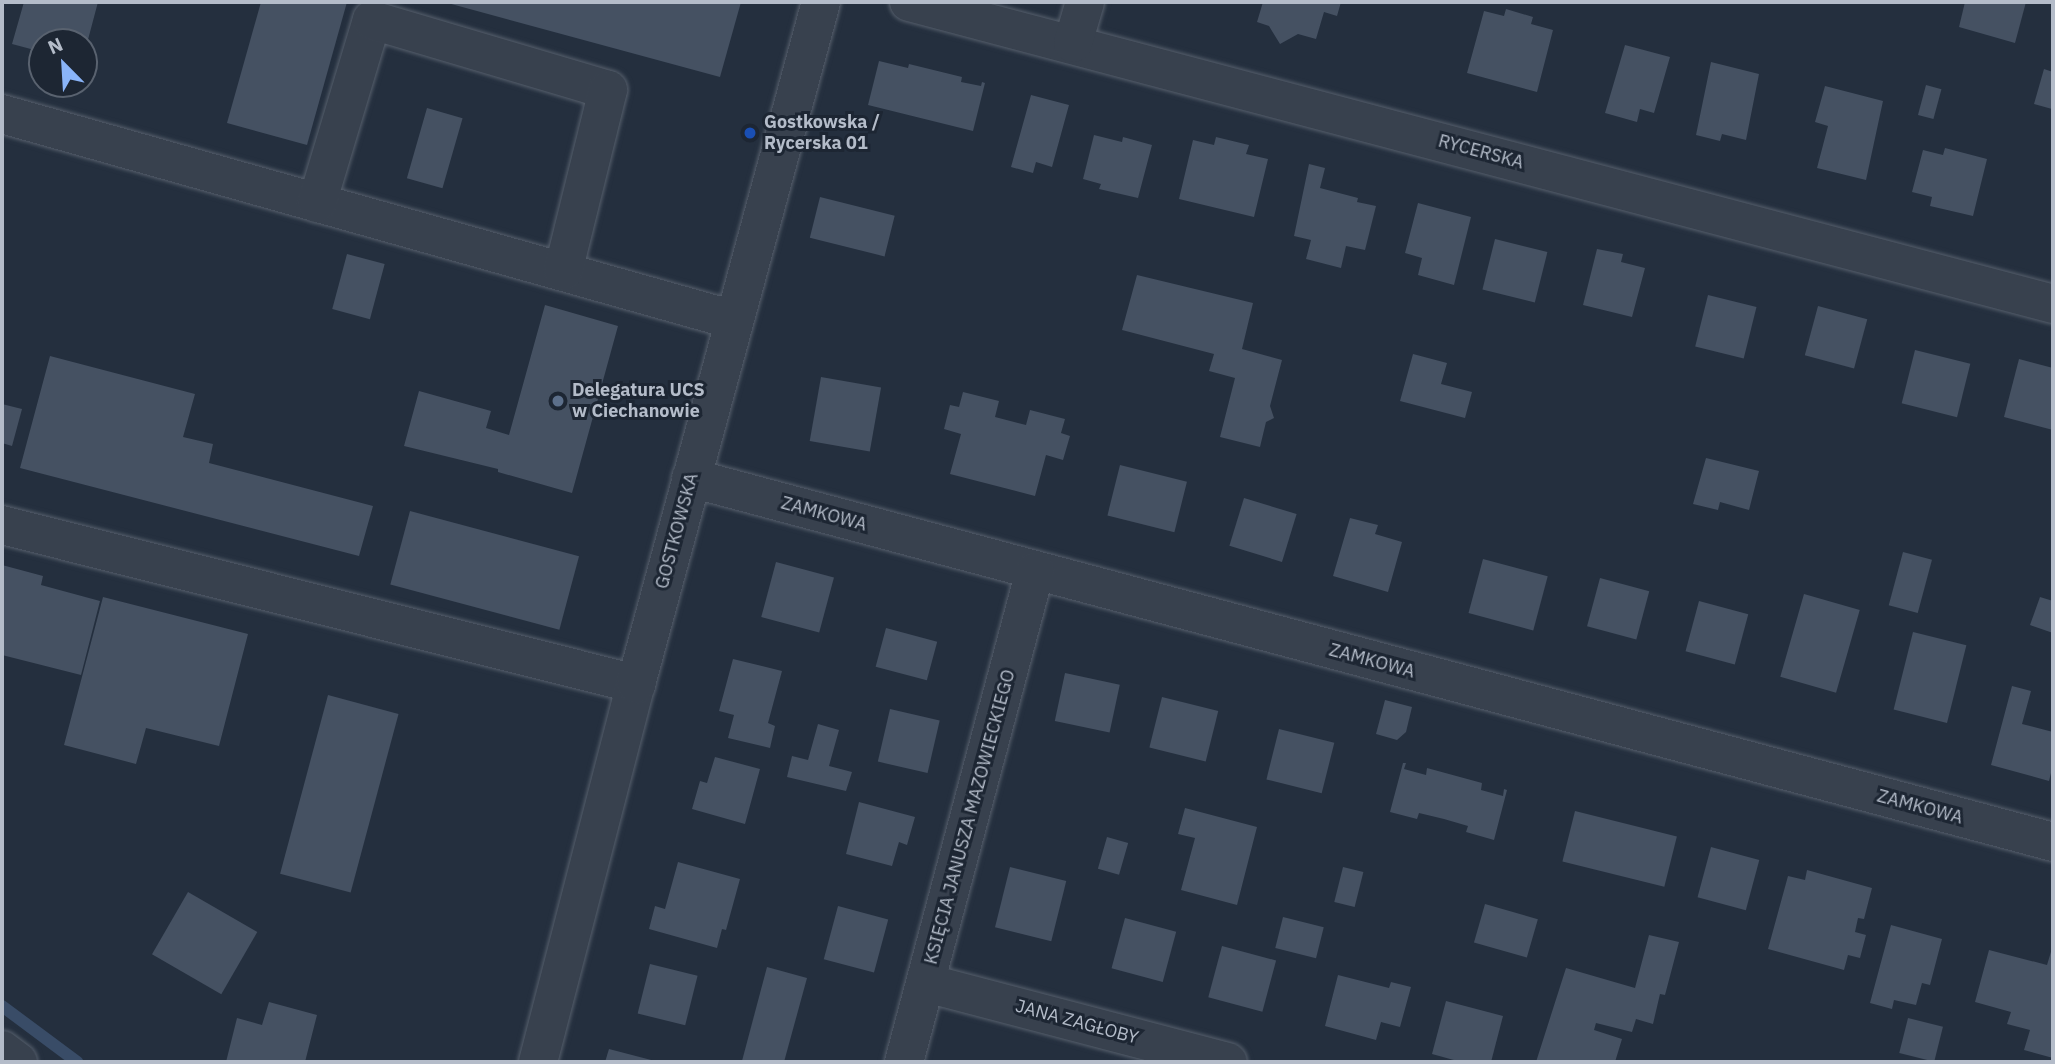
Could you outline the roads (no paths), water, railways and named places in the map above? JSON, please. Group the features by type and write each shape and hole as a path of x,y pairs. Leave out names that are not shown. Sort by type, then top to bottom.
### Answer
{"street":[{"name":"GOSTKOWSKA","path":"538,1062 636,684 821,2"},
{"name":"RYCERSKA","path":"909,2 1073,43 2053,304"},
{"path":"1073,43 1085,2"},
{"path":"317,203 372,20 608,90 563,272"},
{"path":"2,114 734,320"},
{"name":"ZAMKOWA","path":"691,478 2053,842"},
{"path":"2,525 636,684"},
{"name":"KSIĘCIA JANUSZA MAZOWIECKIEGO","path":"904,1062 1035,571"},
{"name":"JANA ZAGŁOBY","path":"926,983 1227,1062"},
{"path":"2,1050 18,1062"}],"waterway":[{"path":"2,1006 77,1062"}],"place":[{"name":"Gostkowska / Rycerska 01","path":"750,133"},
{"name":"Delegatura UCS w Ciechanowie","path":"558,401"}]}
